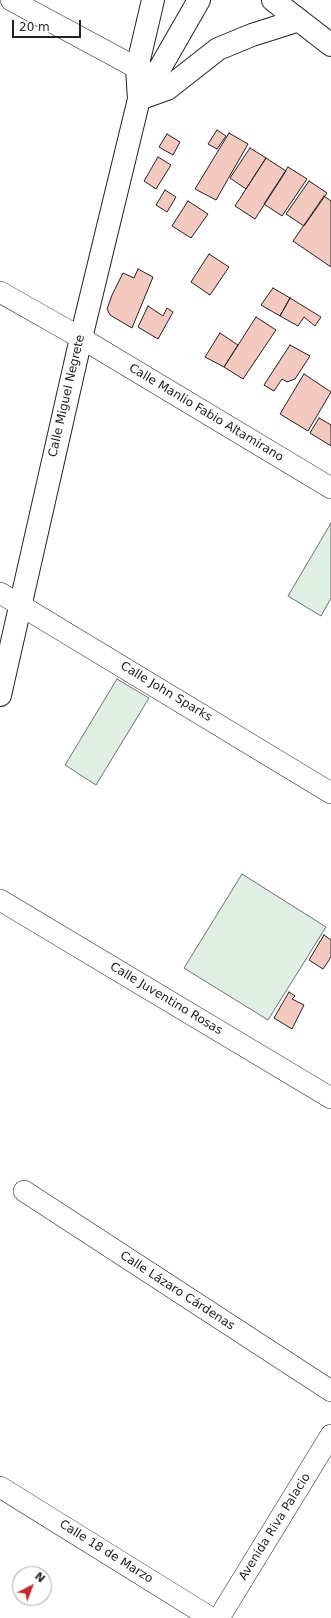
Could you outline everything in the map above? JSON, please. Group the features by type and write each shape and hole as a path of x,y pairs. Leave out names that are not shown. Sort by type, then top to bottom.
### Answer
{"main road":[{"name":"Calle Miguel Negrete","path":"0,694 80,338 147,72 153,0"},
{"path":"147,72 199,0"},
{"path":"273,0 331,45"},
{"path":"139,99 166,89 218,49 252,35 298,20"}],"street":[{"path":"11,0 147,72"},
{"name":"Calle Manlio Fabio Altamirano","path":"0,292 331,488"},
{"name":"Calle John Sparks","path":"0,593 331,793"},
{"name":"Calle Juventino Rosas","path":"0,900 331,1098"},
{"name":"Calle Lázaro Cárdenas","path":"24,1191 331,1391"},
{"name":"Avenida Riva Palacio","path":"218,1618 331,1435"},
{"name":"Calle 18 de Marzo","path":"0,1487 211,1618"}],"green space":[{"path":"331,523 331,598 321,616 288,596"},
{"path":"117,679 149,698 96,785 65,765"},
{"path":"242,874 326,927 268,1020 184,968"}],"building":[{"path":"217,130 226,136 217,149 208,144"},
{"path":"229,133 248,144 216,200 195,189"},
{"path":"167,134 180,142 173,155 159,147"},
{"path":"250,148 266,158 246,189 230,178"},
{"path":"158,157 171,165 156,189 144,181"},
{"path":"266,158 286,171 255,219 235,206"},
{"path":"288,167 307,179 282,216 264,204"},
{"path":"309,181 327,193 304,226 286,214"},
{"path":"165,190 176,197 167,212 156,205"},
{"path":"324,196 331,201 331,267 293,241"},
{"path":"188,201 208,214 191,238 172,226"},
{"path":"209,254 229,267 210,295 191,282"},
{"path":"138,269 153,277 132,328 110,315 107,309 123,273 134,278"},
{"path":"273,288 290,298 280,316 261,305"},
{"path":"290,298 321,317 315,326 304,317 298,326 280,316"},
{"path":"148,306 163,316 167,308 173,312 158,339 138,327"},
{"path":"256,317 276,330 243,379 224,367"},
{"path":"220,333 238,345 224,367 205,357"},
{"path":"290,345 310,356 295,379 287,382 282,379 274,391 264,385"},
{"path":"304,374 331,392 308,431 280,414"},
{"path":"319,418 331,425 331,446 310,433"},
{"path":"324,935 331,940 331,957 323,969 309,960"},
{"path":"289,992 295,996 292,999 304,1005 292,1029 274,1018"}]}
